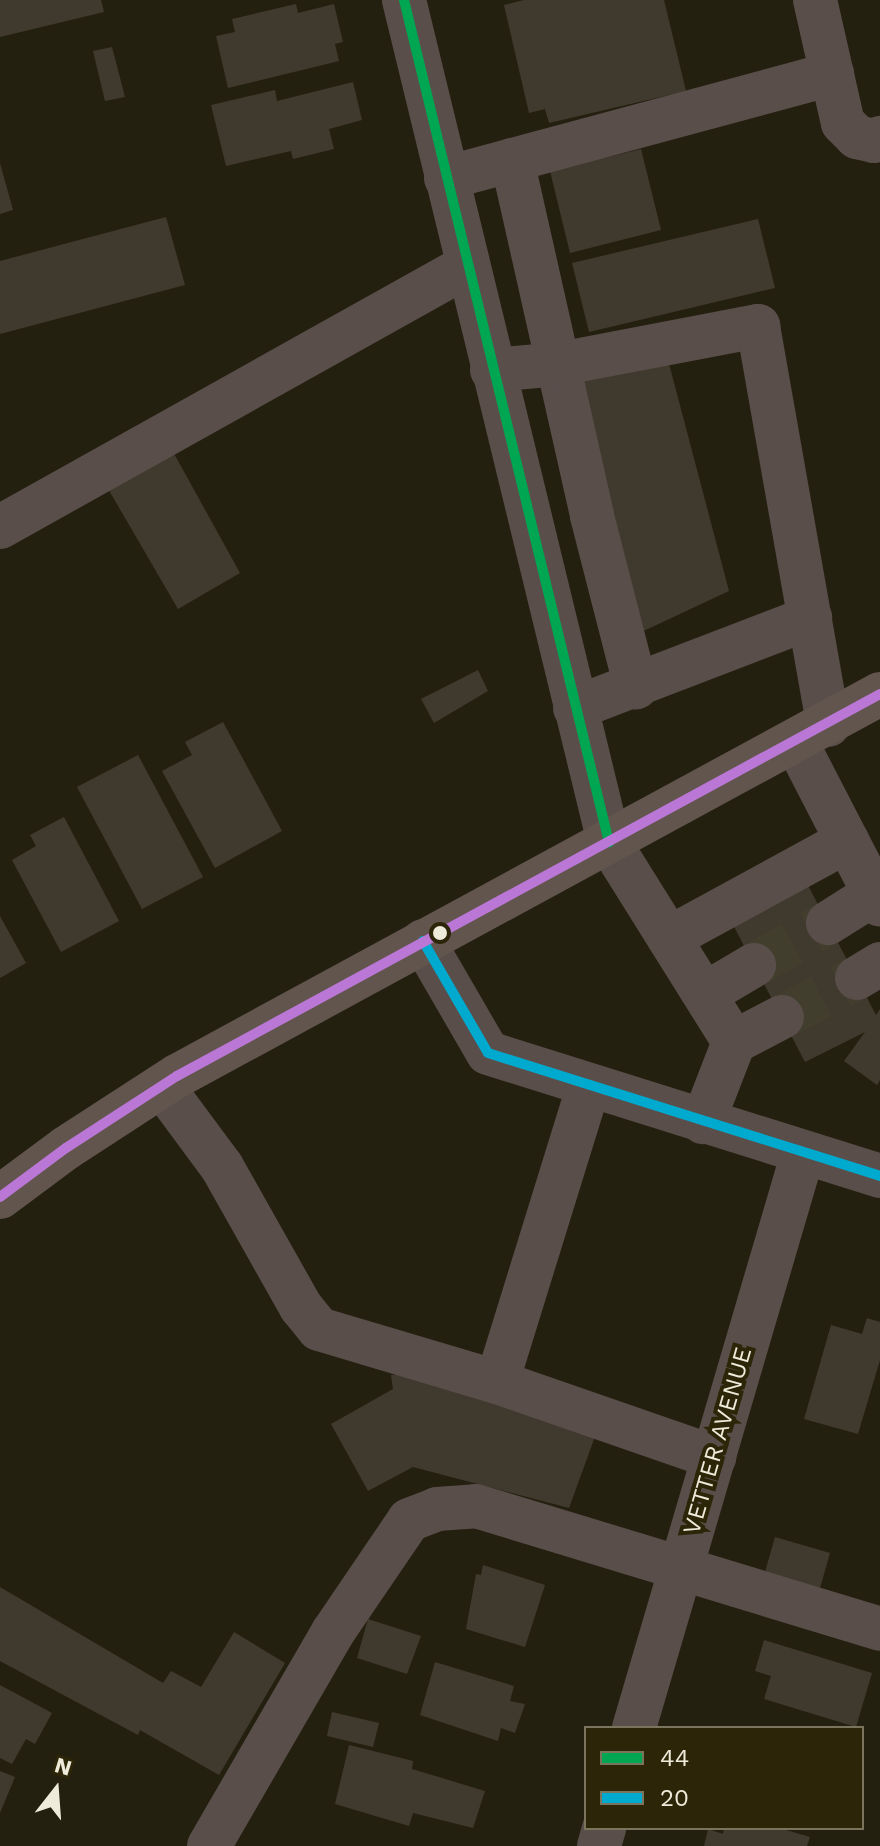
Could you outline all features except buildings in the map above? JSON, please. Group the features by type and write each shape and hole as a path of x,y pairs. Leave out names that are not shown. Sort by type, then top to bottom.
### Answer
{"main road":[{"path":"0,1197 66,1148 162,1086 880,694"}],"street":[{"path":"404,0 609,842 734,1042"},
{"path":"815,0 843,123 857,137 874,141 880,138"},
{"path":"446,178 832,74"},
{"path":"512,160 636,687"},
{"path":"0,527 467,266"},
{"path":"492,370 559,364 758,326 810,618 812,733 847,841 877,900 828,923"},
{"path":"575,708 810,618"},
{"path":"669,938 847,841"},
{"path":"423,941 488,1053 880,1176"},
{"path":"705,994 754,965"},
{"path":"703,1122 734,1042 782,1017"},
{"path":"497,1382 589,1085"},
{"path":"162,1086 222,1167 301,1307 319,1329 497,1382 714,1457"},
{"name":"VETTER AVENUE","path":"635,1726 803,1153"},
{"path":"209,1846 333,1632 409,1520 437,1509 476,1506 680,1571 880,1629"}],"tunnel":[{"path":"754,965 828,923"},
{"path":"782,1017 857,978"}],"transit line":[{"name":"44","path":"404,0 609,842"},
{"path":"0,1197 66,1148 177,1076 880,694"},
{"name":"20","path":"423,941 488,1053 880,1176"}]}
